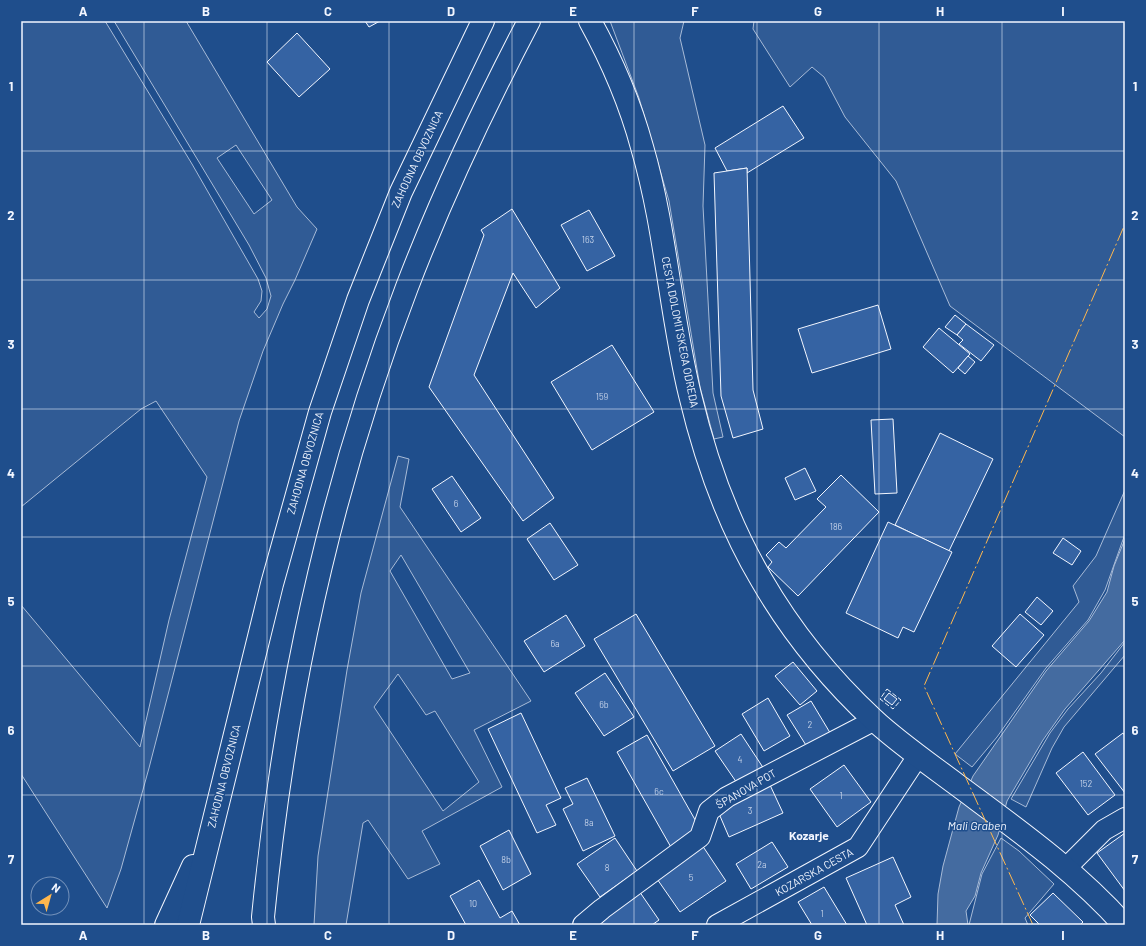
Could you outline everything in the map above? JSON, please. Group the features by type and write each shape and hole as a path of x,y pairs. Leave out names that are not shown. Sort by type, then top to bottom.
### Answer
{"main road":[{"name":"ZAHODNA OBVOZNICA","path":"188,925 287,525 338,356 379,245 401,192 483,21"},
{"path":"263,922 276,799 295,685 319,568 350,454 387,341 430,231 477,124 529,21"},
{"name":"CESTA DOLOMITSKEGA ODREDA","path":"590,21 604,47 625,95 646,163 660,225 690,396 719,489 741,543 760,578 791,627 845,691 875,720 918,756 1066,868 1124,925"},
{"path":"166,925 182,887 212,827"}],"street":[{"name":"ŠPANOVA POT","path":"583,925 602,909 700,837 709,811 727,798 875,720"},
{"name":"KOZARSKA CESTA","path":"717,925 858,848 918,756"},
{"path":"1066,868 1104,830 1125,818"}],"shaded area":[{"path":"21,21 105,21 192,164 258,279 262,291 261,301 254,312 259,318 267,309 271,296 266,278 249,245 114,21 186,21 297,207 317,229 263,351 239,421 149,768 121,869 107,908 21,774 21,605 140,747 169,620 207,477 156,401 141,409 21,507","holes":["236,145 272,200 254,214 217,158"]},
{"path":"610,21 684,21 680,38 705,145 703,206 713,393 723,437 714,439 700,387 669,201 639,98"},
{"path":"754,21 1125,21 1125,437 950,306 896,181 845,117 824,77 812,67 790,87 753,29"},
{"path":"398,456 409,459 400,507 531,701 474,730 502,787 422,831 440,864 408,879 368,820 363,823 346,925 314,925 318,856 347,670 361,593","holes":["401,555 470,673 452,679 390,571","398,674 426,715 435,711 479,782 443,811 374,707"]},
{"path":"1125,490 1125,534 1105,590 1088,620 1046,668 997,737 972,767 955,754 1079,602 1073,586 1096,556"},
{"path":"1125,642 1125,655 1064,727 1052,748 1026,807 1011,799 1050,733 1068,709 1101,673"},
{"path":"1001,838 1019,851 1054,884 1025,918 1028,925 969,925 982,874"}],"water":[{"name":"Mali Graben","path":"1125,539 1125,640 1065,709 1043,740 1007,801 998,835 981,873 975,896 966,911 968,925 937,925 938,894 943,866 959,807 973,776 1046,671 1089,621 1107,592 1114,566"}],"building":[{"path":"365,21 380,21 369,27"},
{"path":"297,33 330,69 299,97 267,62"},
{"path":"783,106 804,138 747,173 747,168 727,171 715,148"},
{"path":"747,168 753,390 763,429 733,438 721,396 714,173"},
{"path":"512,209 560,288 536,308 513,273 474,375 554,498 523,521 429,387 484,235 481,230"},
{"path":"589,210 615,256 587,271 561,225"},
{"path":"878,305 891,349 812,373 798,329"},
{"path":"955,315 966,324 957,335 945,327"},
{"path":"966,324 994,345 981,361 959,344 963,340 957,335"},
{"path":"939,328 970,354 953,373 923,347"},
{"path":"612,345 654,412 592,450 551,382"},
{"path":"968,356 975,362 965,374 958,368"},
{"path":"893,419 897,493 875,494 871,420"},
{"path":"940,433 993,459 949,551 895,525"},
{"path":"805,468 816,491 795,500 785,478"},
{"path":"841,475 879,512 798,596 768,567 772,562 766,555 779,542 786,548 826,507 817,499"},
{"path":"452,476 481,518 461,532 432,489"},
{"path":"888,522 952,552 914,632 903,627 898,638 846,613"},
{"path":"550,523 578,565 554,580 527,539"},
{"path":"1063,538 1081,551 1072,565 1053,553"},
{"path":"1037,597 1053,611 1041,625 1025,612"},
{"path":"636,614 715,746 673,771 594,639"},
{"path":"1020,614 1044,635 1016,667 992,646"},
{"path":"566,615 585,646 544,672 524,641"},
{"path":"793,662 817,691 800,705 775,676"},
{"path":"605,673 634,717 604,736 575,693"},
{"path":"889,693 897,699 892,705 884,699"},
{"path":"768,698 790,736 764,751 742,714"},
{"path":"811,701 832,736 809,750 787,715"},
{"path":"521,713 561,798 546,805 556,825 537,833 488,729"},
{"path":"1123,733 1125,736 1125,793 1095,754"},
{"path":"741,734 764,769 739,786 715,751"},
{"path":"647,735 702,832 672,849 617,752"},
{"path":"1083,752 1115,795 1088,815 1056,773"},
{"path":"844,765 871,802 837,827 810,789"},
{"path":"587,778 615,836 583,851 563,809 573,804 565,788"},
{"path":"770,785 783,813 729,837 717,809"},
{"path":"509,830 531,874 503,890 480,846"},
{"path":"1125,833 1125,891 1097,853"},
{"path":"615,838 637,871 600,897 577,864"},
{"path":"772,842 788,867 751,889 736,864"},
{"path":"702,845 726,881 680,912 655,876"},
{"path":"893,857 911,897 895,905 904,925 867,925 846,878"},
{"path":"479,880 500,918 512,911 520,925 466,925 450,896"},
{"path":"824,887 847,925 812,925 798,902"},
{"path":"637,888 659,920 652,925 591,925"},
{"path":"1053,893 1083,922 1080,925 1040,925 1030,915"}],"fence":[{"path":"887,689 901,700 893,709 880,699 887,689"}],"power":[{"path":"1033,925 924,686 1125,224"}],"district":[{"name":"Kozarje","path":"809,836"}]}
